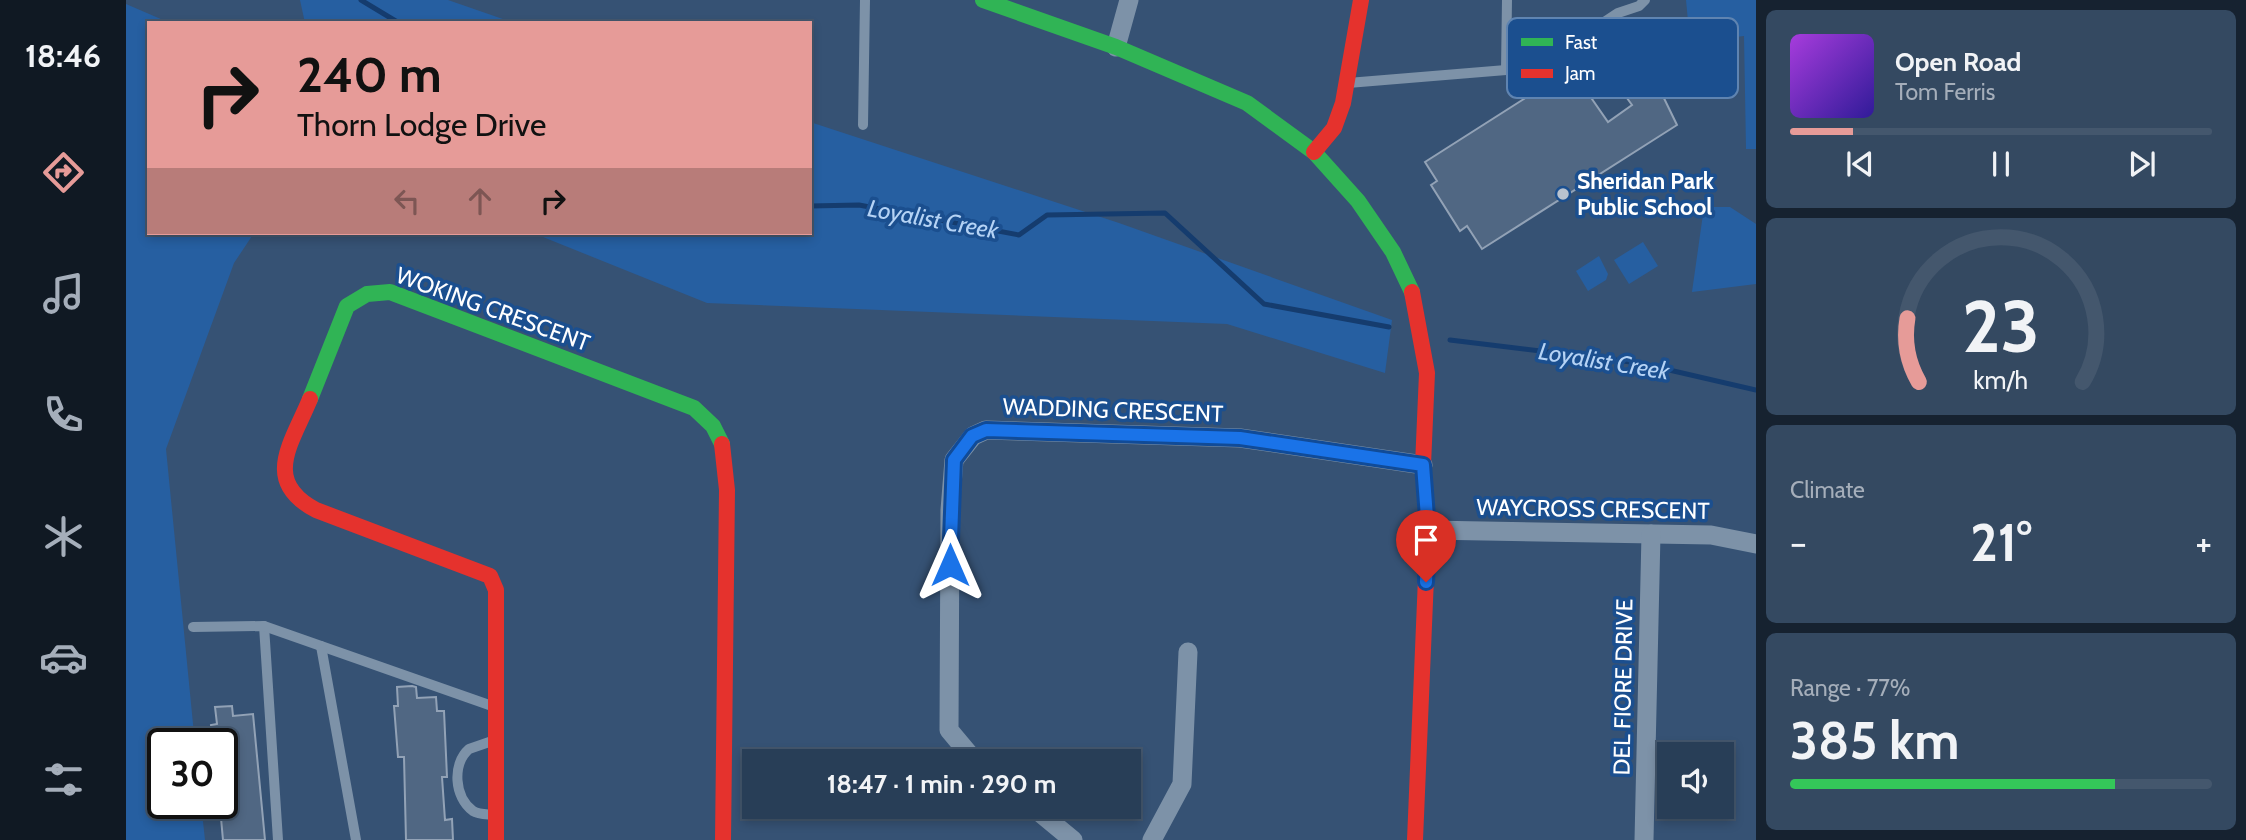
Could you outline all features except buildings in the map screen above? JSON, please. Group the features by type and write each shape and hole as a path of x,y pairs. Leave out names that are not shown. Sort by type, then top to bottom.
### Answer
{"street":[{"path":"984,0 1115,47 1210,85 1247,103 1314,152 1374,220 1410,288 1427,373 1423,465 1428,530 1415,840"},
{"path":"1115,47 1129,0"},
{"path":"1314,152 1334,128 1348,83 1361,0"},
{"name":"WOKING CRESCENT","path":"496,840 496,590 490,576 316,510 296,499 283,478 283,465 347,306 357,296 373,291 390,292 694,408 721,436 727,454 723,840"},
{"name":"WADDING CRESCENT","path":"965,749 949,730 951,498 954,460 972,436 986,430 1240,438 1423,465"},
{"name":"WAYCROSS CRESCENT","path":"1428,530 1711,535 1756,544"},
{"name":"DEL FIORE DRIVE","path":"1644,840 1651,534"},
{"path":"1153,840 1182,784 1188,652"},
{"path":"1048,819 1073,840"}],"lane":[{"path":"863,125 866,0"},
{"path":"1348,83 1506,70 1507,0"},
{"path":"1610,18 1639,6 1645,0"},
{"path":"264,626 278,840"},
{"path":"193,627 264,626 495,707"},
{"path":"321,646 356,840"},
{"path":"496,740 468,749 457,769 459,790 469,807 478,814 496,815"}],"shaded area":[{"path":"300,0 448,0 508,21 305,21"},
{"path":"1686,0 1756,0 1756,149 1746,149 1744,36 1738,37 1738,18 1688,18"},
{"path":"126,4 165,21 147,21 147,235 253,235 234,263 166,449 193,728 147,728 147,819 203,819 205,840 126,840"},
{"path":"812,123 1119,223 1392,320 1385,373 1227,324 707,303 538,235 812,235"},
{"path":"1704,207 1730,207 1756,224 1756,284 1692,292"},
{"path":"1643,242 1658,266 1629,284 1614,260"},
{"path":"1599,256 1608,274 1606,280 1588,291 1576,271"}],"waterway":[{"name":"Loyalist Creek","path":"361,0 396,21"},
{"name":"Loyalist Creek","path":"812,206 859,205 1019,235 1047,215 1165,213 1264,304 1389,327"},
{"name":"Loyalist Creek","path":"1450,340 1639,363 1756,390"}],"traffic: fast":[{"path":"983,0 1116,47 1247,103 1314,152 1358,201 1393,252 1412,292"},
{"path":"310,399 347,306 367,294 390,292 694,408 713,426 722,444"}],"traffic: jam":[{"path":"1314,152 1334,128 1343,103 1361,0"},
{"path":"1412,292 1427,373 1423,465 1428,530 1415,840"},
{"path":"310,399 289,446 286,460 285,474 289,487 299,499 316,510 490,576 496,590 496,840"},
{"path":"722,444 727,490 723,840"}],"place":[{"name":"Sheridan Park Public School","path":"1563,194"}],"route":[{"path":"950,565 954,460 972,436 986,430 1240,438 1423,465 1428,530 1426,582"}]}
